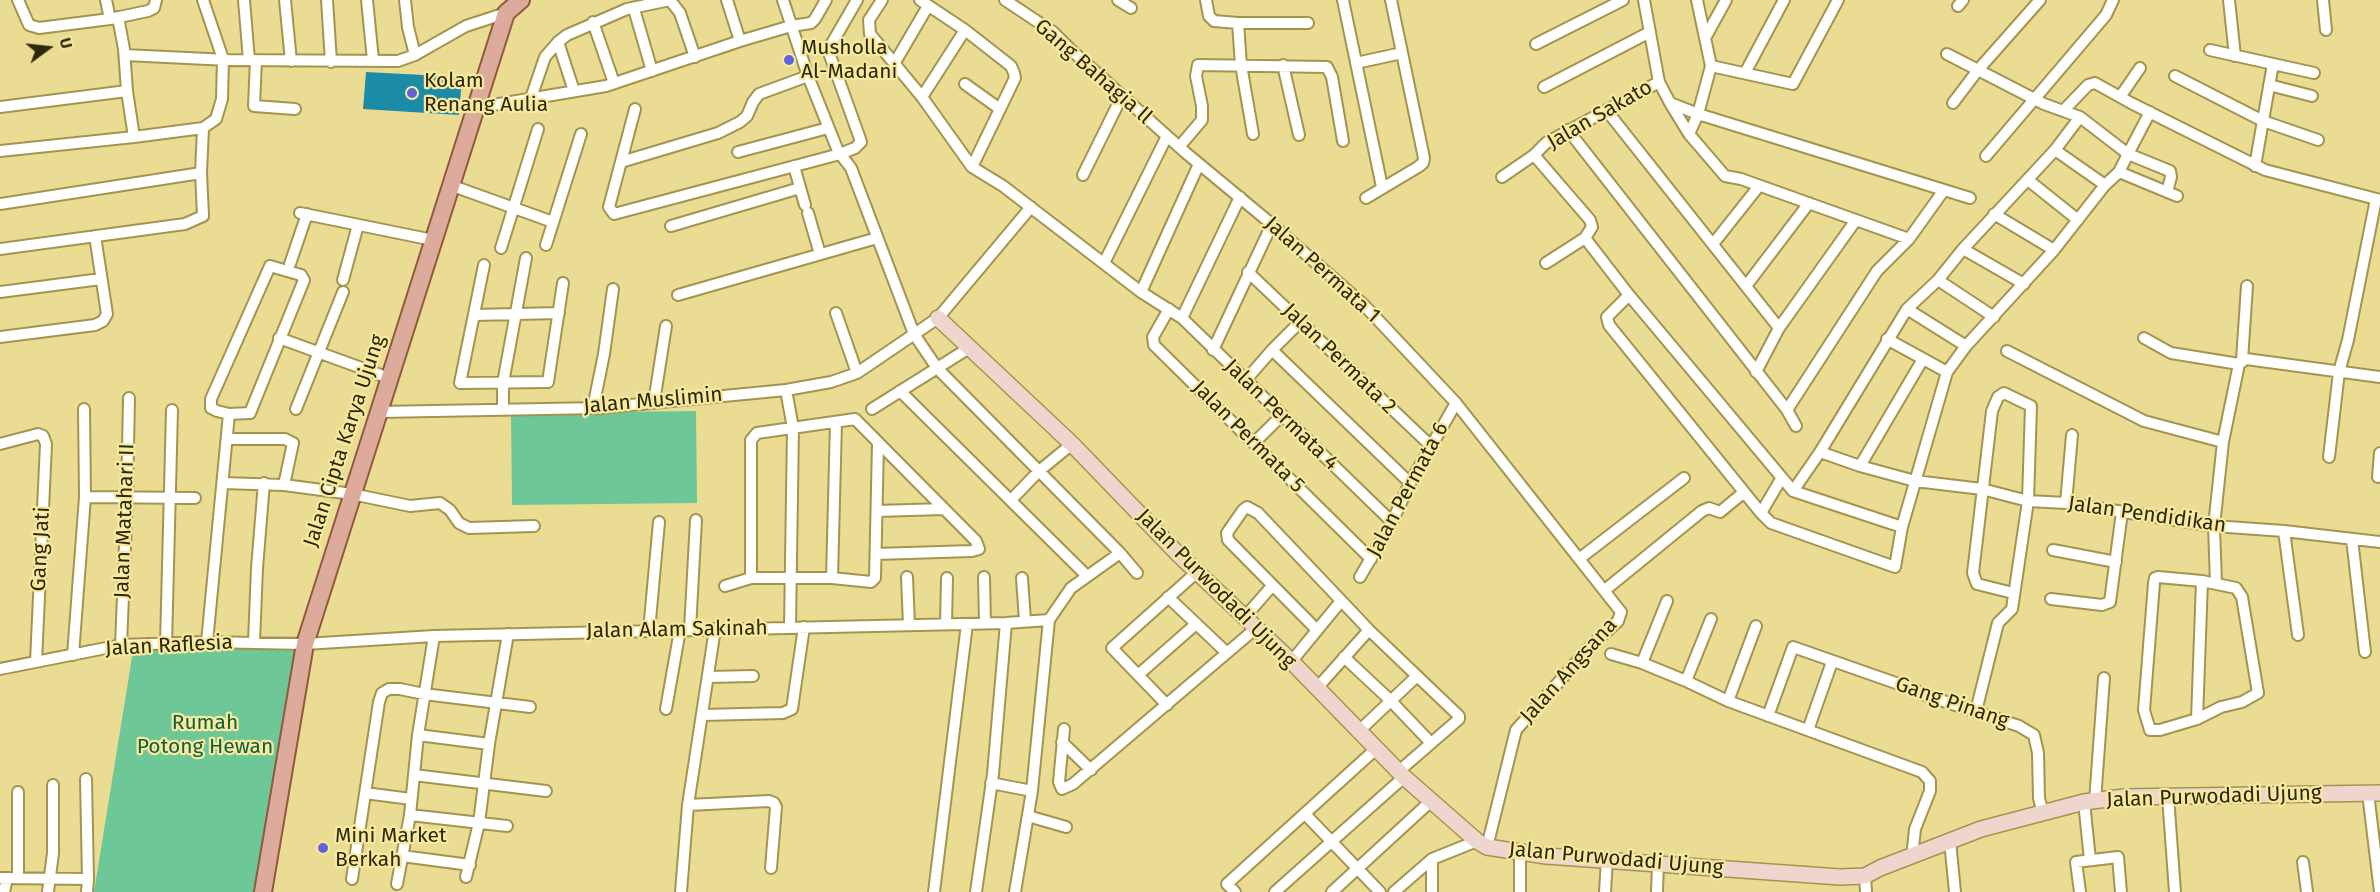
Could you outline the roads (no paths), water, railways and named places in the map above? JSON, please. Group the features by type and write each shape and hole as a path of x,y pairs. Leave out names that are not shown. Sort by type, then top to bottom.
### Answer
{"main road":[{"name":"Jalan Cipta Karya Ujung","path":"263,892 305,644 450,185 515,4"}],"street":[{"path":"18,0 29,25 39,28 114,18 155,4"},
{"path":"106,0 125,55 128,105 134,138"},
{"path":"0,151 134,138 203,128 216,119 220,111 224,82 223,59 203,0"},
{"path":"244,0 253,60 254,106 295,109"},
{"path":"285,0 291,61"},
{"path":"327,0 331,62"},
{"path":"367,0 373,60"},
{"path":"405,0 408,27 415,55"},
{"path":"531,98 545,57 558,42 593,22 627,9 670,0 680,13 695,57"},
{"path":"727,0 740,41"},
{"path":"783,0 828,128 840,154 850,168 914,334 937,368 1120,552 1137,573"},
{"path":"481,107 614,83 740,41 791,26 811,23 825,0"},
{"path":"635,109 609,207 615,214 840,154 855,147 860,139 828,50 857,0"},
{"path":"882,0 869,20 870,34 894,64 922,97 972,167 1015,78 1011,66 965,30 924,3 894,64"},
{"name":"Gang Bahagia ll","path":"1005,0 1053,32 1179,147"},
{"path":"1118,0 1131,8"},
{"path":"1206,0 1209,16 1214,21 1308,23"},
{"path":"1342,0 1382,187"},
{"path":"1366,198 1418,167 1423,163 1424,158 1391,0"},
{"path":"1536,44 1623,0"},
{"name":"Jalan Sakato","path":"1502,177 1534,155 1546,143 1659,82 1644,0"},
{"path":"1689,134 1698,114 1711,66 1697,0"},
{"path":"1705,38 1726,0"},
{"path":"1745,73 1784,0"},
{"path":"1711,66 1793,84 1838,0"},
{"path":"1953,103 1978,70 2040,0"},
{"path":"1986,156 2106,15 2113,0"},
{"path":"2229,0 2235,56"},
{"path":"2323,0 2326,30"},
{"path":"125,55 331,62 398,61 415,55 466,26 515,4"},
{"path":"634,9 652,71"},
{"path":"593,22 614,83"},
{"path":"1238,23 1241,65 1253,134"},
{"path":"922,97 965,30"},
{"path":"1544,87 1650,32"},
{"path":"558,42 574,91"},
{"path":"2210,50 2314,73"},
{"path":"1356,63 1402,53"},
{"path":"1947,54 2035,100 2080,117 2128,154 2170,171 2172,194 2119,172"},
{"path":"2255,166 2273,64"},
{"path":"1179,147 1202,120 1202,106 1196,76 1198,66 1322,65 1329,69 1343,141"},
{"path":"1283,66 1299,135"},
{"path":"2120,97 2140,68"},
{"path":"621,162 718,133 747,116 759,94 808,76"},
{"path":"2175,76 2263,121 2319,140"},
{"path":"1659,82 1689,134 1725,176 1909,239"},
{"path":"2064,111 2081,92 2092,83 2096,83 2255,166 2378,200 2339,372 2329,457"},
{"path":"965,84 1000,109"},
{"path":"2270,85 2312,96"},
{"path":"0,107 128,91"},
{"path":"1083,175 1122,96"},
{"path":"1670,103 1698,114 1970,198"},
{"path":"1606,111 1779,327"},
{"path":"1629,295 1607,316 1609,325 1761,513 1771,523 1895,567 1902,527 1947,372 1966,346 2054,250 2105,185 2119,172 2150,112"},
{"path":"1793,491 1821,452 1907,309 1938,280 1994,214 2055,150 2080,117"},
{"path":"0,249 185,224 203,216 201,173 203,128"},
{"path":"738,152 828,128"},
{"path":"501,248 538,129"},
{"path":"1569,130 1787,410 1796,426"},
{"path":"546,245 581,134"},
{"path":"1104,263 1167,136"},
{"name":"Jalan Permata 1","path":"1179,147 1365,305 1456,403"},
{"path":"2055,150 2105,185"},
{"path":"1534,155 1590,220 1592,227 1585,238 1546,264"},
{"path":"1141,292 1199,164"},
{"path":"794,166 820,254"},
{"name":"Jalan Permata 4","path":"972,167 1003,186 1141,292 1182,318 1392,522"},
{"path":"0,204 201,173"},
{"path":"2028,180 2079,220"},
{"path":"450,185 553,222"},
{"path":"1713,244 1759,186"},
{"path":"671,226 800,188"},
{"path":"1787,410 1877,271 1909,239 1944,190"},
{"path":"1182,318 1240,197"},
{"path":"1746,286 1809,203"},
{"path":"914,334 938,318 1031,207"},
{"path":"290,264 303,213 433,240"},
{"path":"1994,214 2054,250"},
{"path":"1756,372 1779,327 1856,220"},
{"path":"1213,350 1272,224"},
{"path":"343,280 358,225"},
{"path":"0,337 95,325 103,321 107,314 95,236"},
{"path":"678,295 877,237"},
{"path":"1585,238 1629,295 1793,491 1902,527"},
{"path":"1963,249 2024,284"},
{"path":"503,409 503,383 526,258"},
{"path":"484,265 460,383 548,382 563,284"},
{"path":"270,266 301,275 304,280 279,338 250,413 229,414 211,408 211,399 270,266"},
{"name":"Jalan Permata 2","path":"1248,272 1431,446"},
{"path":"0,292 101,279"},
{"path":"1938,280 1994,317"},
{"path":"2216,583 2214,526 2223,442 2240,362 2247,286"},
{"path":"593,408 604,354 613,289"},
{"path":"296,409 343,292"},
{"name":"Jalan Permata 5","path":"1170,309 1153,337 1154,345 1371,559"},
{"path":"1907,309 1966,346"},
{"path":"474,315 559,313"},
{"path":"836,313 857,373"},
{"name":"Jalan Purwodadi Ujung","path":"938,318 1072,444 1197,572 1291,662 1402,774 1482,844 1520,854 1840,877 1865,876 1981,829 2090,801 2124,797 2374,793"},
{"path":"1245,381 1300,321"},
{"path":"654,402 666,326"},
{"name":"Jalan Muslimin","path":"378,412 593,408 786,390 831,382 857,373 914,334"},
{"path":"279,338 388,378"},
{"path":"2144,338 2171,353 2240,362 2246,359 2380,377"},
{"path":"1887,339 1947,372"},
{"path":"872,409 969,348"},
{"path":"1272,350 1410,483"},
{"path":"2007,351 2145,421 2223,442"},
{"path":"1860,466 1923,359"},
{"path":"786,390 794,428 790,627"},
{"path":"900,391 1087,576"},
{"path":"1976,711 1998,623 2012,609 2028,501 2031,406 2004,393 1998,397 1992,411 1974,580 1977,584 1987,588 2013,593"},
{"name":"Jalan Matahari II","path":"121,645 129,398"},
{"name":"Jalan Permata 6","path":"1360,577 1456,403"},
{"name":"Jalan Angsana","path":"1456,403 1621,612 1620,616 1516,730 1482,844"},
{"path":"73,654 85,497 84,408"},
{"path":"166,644 172,410"},
{"path":"207,642 229,414"},
{"path":"1254,443 1282,416"},
{"path":"750,578 751,440 757,433 855,419 976,540 979,550 876,554"},
{"path":"832,578 837,422"},
{"name":"Gang Jati","path":"0,444 38,434 43,436 46,444 36,662"},
{"path":"2066,503 2072,435"},
{"path":"227,439 285,439 293,443 284,485"},
{"path":"725,586 750,578 832,578 871,582 875,578 878,443"},
{"path":"1011,500 1039,471 1072,444"},
{"name":"Jalan Pendidikan","path":"1821,452 1860,466 1915,481 1982,489 2028,501 2066,503 2214,526 2380,542"},
{"path":"2378,477 2380,453"},
{"path":"1579,559 1684,478"},
{"path":"1761,513 1781,479"},
{"path":"223,483 284,485 352,494 410,506 440,503 450,510 459,523 470,528 534,526"},
{"path":"254,642 264,483"},
{"path":"1605,590 1702,511 1709,508 1720,512 1743,493"},
{"path":"85,497 195,498"},
{"path":"1275,892 1402,774 1459,717 1369,630 1257,513 1247,507 1232,525 1227,536 1272,586 1317,630"},
{"path":"877,511 944,509"},
{"path":"2050,599 2107,604 2116,562 2122,512"},
{"path":"666,709 685,629 696,520"},
{"path":"649,631 659,522"},
{"path":"2284,531 2298,635"},
{"path":"2352,539 2365,652"},
{"path":"2053,550 2116,562"},
{"path":"1015,892 1032,791 1049,620 1071,588 1120,552"},
{"path":"1167,705 1112,648 1197,572"},
{"path":"907,577 909,625"},
{"path":"984,577 985,623"},
{"path":"946,624 947,578"},
{"path":"1022,578 1025,621"},
{"path":"2155,578 2216,583 2236,588 2242,597 2258,693 2242,702 2221,707 2197,719 2160,730 2150,730 2144,710 2155,578"},
{"path":"2197,719 2202,581"},
{"path":"1244,618 1272,586"},
{"path":"1168,597 1227,654"},
{"path":"1291,662 1341,600"},
{"path":"1642,663 1667,601"},
{"path":"1686,681 1712,619"},
{"name":"Jalan Alam Sakinah","path":"305,644 434,636 1006,623 1049,620"},
{"path":"976,892 992,783 1006,623"},
{"path":"934,892 967,624"},
{"path":"1138,675 1196,624"},
{"path":"1728,701 1756,626"},
{"path":"702,715 783,713 792,709 804,627"},
{"path":"681,892 688,805 715,629"},
{"path":"1064,729 1060,787 1062,789 1074,784 1091,770 1255,629"},
{"path":"1317,688 1369,630"},
{"path":"466,878 479,823 483,783 508,634"},
{"path":"397,884 410,815 418,735 434,636"},
{"name":"Jalan Raflesia","path":"0,669 121,645 207,642 305,644"},
{"name":"Gang Pinang","path":"1768,716 1793,646 1832,662 2019,726 2034,735 2038,753 2039,798 2043,814"},
{"path":"1611,654 1642,663 1728,701 1922,772 1930,781 1930,791 1915,829 1912,857"},
{"path":"1344,657 1431,743"},
{"path":"1808,730 1832,662"},
{"path":"708,677 753,676"},
{"path":"1360,730 1417,676"},
{"path":"2090,860 2090,801 2104,678"},
{"path":"352,879 382,693 389,689 400,689 530,707"},
{"path":"418,735 489,744"},
{"path":"1062,742 1091,770"},
{"path":"1235,892 1227,884 1377,748"},
{"path":"414,775 546,791"},
{"path":"86,779 87,892"},
{"path":"992,783 1032,791"},
{"path":"48,892 53,853 53,785"},
{"path":"4,892 8,878 18,792"},
{"path":"2374,793 2380,892"},
{"path":"365,794 411,799"},
{"path":"2168,796 2175,892"},
{"path":"688,805 769,801 774,803 776,807 771,868"},
{"path":"1332,892 1431,801"},
{"path":"1305,814 1380,892"},
{"path":"410,815 507,826"},
{"path":"1028,816 1065,827"},
{"path":"1950,841 1955,892"},
{"path":"1394,892 1432,859 1482,844"},
{"path":"1520,854 1520,892"},
{"path":"402,856 470,865"},
{"path":"2080,892 2076,862 2118,857 2121,892"},
{"path":"1432,859 1432,892"},
{"path":"1605,892 1607,859"},
{"path":"2303,862 2307,892"},
{"path":"1657,892 1658,863"},
{"path":"1865,876 1866,892"},
{"path":"8,878 88,879"}],"water":[{"name":"Kolam Renang Aulia","path":"366,72 462,77 459,115 363,109"}],"place":[{"name":"Musholla Al-Madani","path":"789,60"},
{"name":"Kolam Renang Aulia","path":"412,93"},
{"name":"Mini Market Berkah","path":"323,848"}],"park label":[{"name":"Rumah Potong Hewan","path":"205,735"}]}
